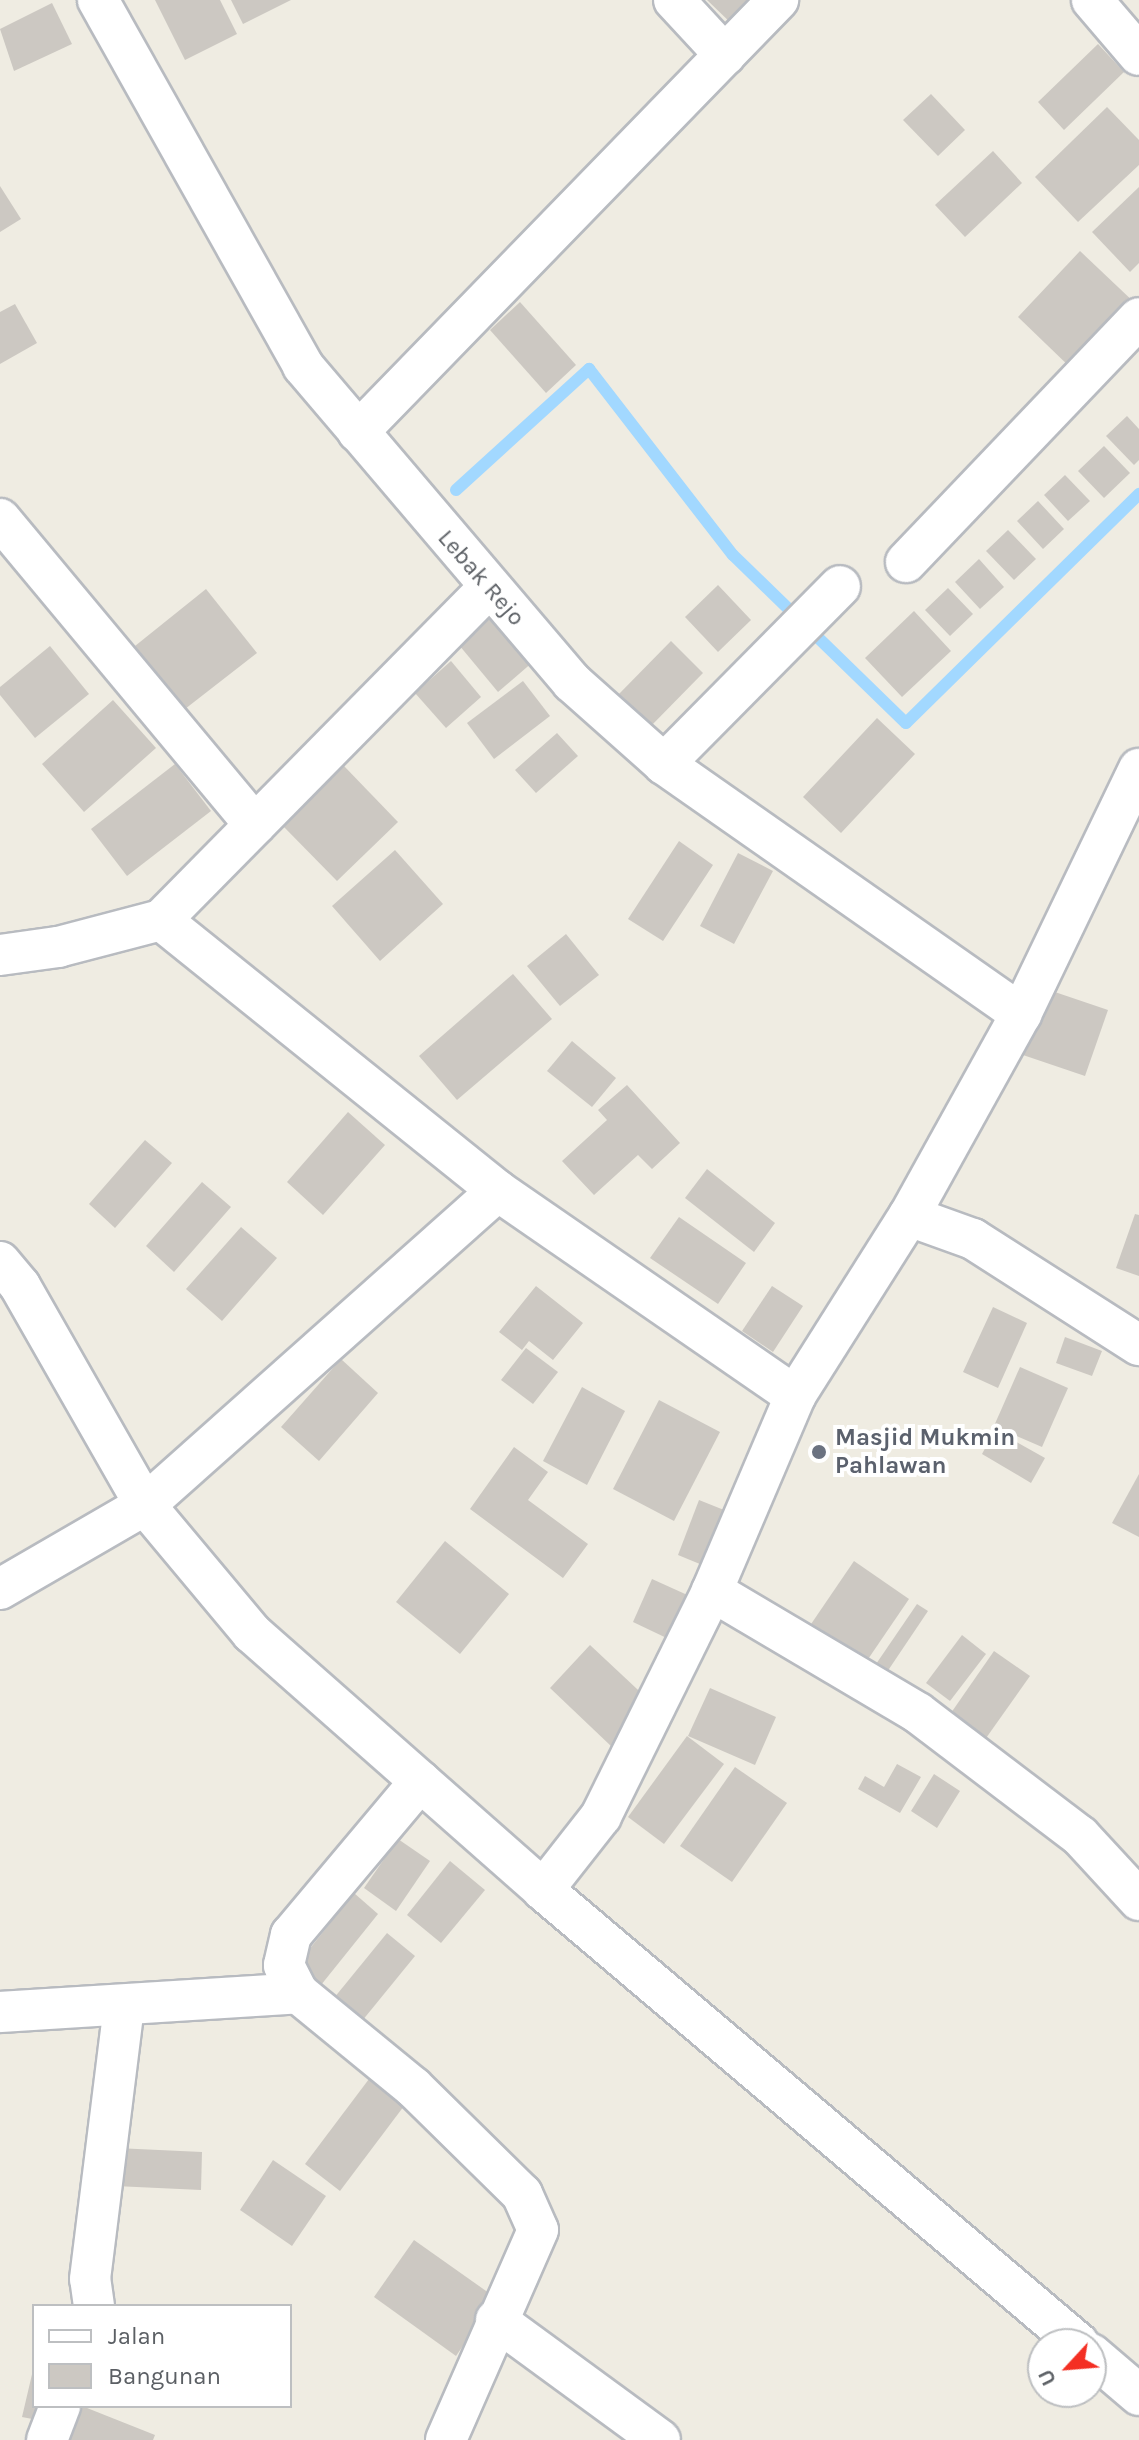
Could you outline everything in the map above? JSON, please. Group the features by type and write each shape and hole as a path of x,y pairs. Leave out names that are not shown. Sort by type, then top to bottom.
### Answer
{"street":[{"name":"Lebak Rejo","path":"98,0 303,366 488,588 572,682 664,764 1021,1014"},
{"path":"674,0 725,55"},
{"path":"358,432 778,0"},
{"path":"1107,5 1139,55"},
{"path":"906,562 1139,318"},
{"path":"0,519 255,825"},
{"path":"0,955 58,947 161,920 488,588"},
{"path":"664,764 814,610"},
{"path":"543,1890 601,1816 712,1591 795,1396 909,1216 1021,1014 1139,769"},
{"path":"161,920 498,1191 795,1396"},
{"path":"0,1589 145,1505 498,1191"},
{"path":"909,1216 973,1239 1139,1345"},
{"path":"7,1283 145,1505 252,1633 543,1890 1060,2328"},
{"path":"712,1591 918,1713 1080,1836 1139,1900"},
{"path":"420,1781 291,1935 284,1965 298,1993 413,2087 522,2194 535,2216 536,2241 496,2320 446,2440"},
{"path":"0,2012 298,1993"},
{"path":"94,2304 90,2279 124,2005"},
{"path":"496,2320 660,2440"},
{"path":"1107,2368 1139,2395"},
{"path":"47,2440 59,2408"}],"building":[{"path":"155,0 220,0 237,34 185,60"},
{"path":"231,0 291,0 243,24"},
{"path":"707,0 761,0 735,27"},
{"path":"52,3 72,44 14,71 0,29"},
{"path":"1098,44 1124,72 1064,130 1038,102"},
{"path":"931,94 965,130 938,156 903,120"},
{"path":"1107,107 1139,140 1139,165 1078,222 1035,177"},
{"path":"993,151 1022,183 965,237 935,205"},
{"path":"0,186 21,219 0,232"},
{"path":"1139,187 1139,263 1130,272 1092,232"},
{"path":"1080,251 1137,305 1074,371 1018,317"},
{"path":"520,302 576,365 546,393 490,330"},
{"path":"15,304 37,343 0,364 0,312"},
{"path":"1127,416 1139,429 1139,460 1134,465 1106,436"},
{"path":"1104,446 1130,473 1104,498 1078,471"},
{"path":"1065,475 1090,501 1068,521 1044,495"},
{"path":"1038,501 1064,529 1043,549 1017,521"},
{"path":"1008,530 1036,559 1014,580 986,551"},
{"path":"979,559 1004,587 980,609 955,582"},
{"path":"718,585 751,620 718,652 685,617"},
{"path":"948,588 973,614 950,636 925,610"},
{"path":"206,589 257,653 185,709 135,646"},
{"path":"914,611 951,651 902,697 865,658"},
{"path":"495,614 534,661 498,692 459,645"},
{"path":"671,641 703,673 649,728 617,696"},
{"path":"50,646 89,694 35,738 0,695 0,687"},
{"path":"451,661 481,697 446,728 415,693"},
{"path":"523,681 550,716 494,759 467,723"},
{"path":"113,700 156,748 84,812 42,764"},
{"path":"877,718 915,754 841,833 803,797"},
{"path":"557,733 578,756 536,793 515,770"},
{"path":"175,764 211,811 127,876 91,829"},
{"path":"344,766 398,822 337,881 282,825"},
{"path":"679,841 713,865 663,941 628,919"},
{"path":"395,850 443,904 380,961 332,906"},
{"path":"738,853 773,871 734,944 700,926"},
{"path":"566,934 599,975 560,1006 527,966"},
{"path":"513,974 552,1019 457,1100 419,1056"},
{"path":"1046,989 1108,1010 1085,1076 1023,1055"},
{"path":"572,1041 616,1078 592,1107 547,1071"},
{"path":"627,1085 680,1143 652,1169 638,1155 594,1195 562,1161 607,1120 598,1110"},
{"path":"348,1112 385,1145 323,1215 287,1182"},
{"path":"145,1140 172,1163 115,1228 89,1204"},
{"path":"707,1169 775,1223 754,1252 685,1198"},
{"path":"202,1182 231,1207 174,1272 146,1246"},
{"path":"1135,1214 1139,1215 1139,1276 1116,1268"},
{"path":"679,1217 746,1263 718,1304 650,1258"},
{"path":"241,1227 277,1258 222,1321 186,1289"},
{"path":"536,1286 583,1323 553,1360 529,1341 522,1350 499,1332"},
{"path":"772,1286 803,1306 773,1352 742,1331"},
{"path":"993,1307 1027,1323 998,1388 963,1372"},
{"path":"1065,1337 1102,1351 1092,1376 1056,1363"},
{"path":"526,1348 558,1372 533,1404 501,1380"},
{"path":"341,1359 378,1393 319,1461 281,1427"},
{"path":"1020,1367 1068,1388 1042,1447 994,1426"},
{"path":"582,1387 625,1411 587,1485 543,1461"},
{"path":"659,1400 720,1432 674,1521 613,1489"},
{"path":"995,1430 1045,1458 1031,1483 982,1454"},
{"path":"514,1447 548,1472 528,1500 588,1544 563,1578 470,1509"},
{"path":"1139,1474 1139,1537 1112,1523"},
{"path":"699,1500 734,1514 712,1569 678,1555"},
{"path":"445,1541 509,1594 460,1654 396,1602"},
{"path":"854,1561 909,1599 862,1668 807,1630"},
{"path":"652,1579 694,1598 675,1642 633,1622"},
{"path":"917,1604 928,1611 885,1675 874,1667"},
{"path":"962,1635 986,1654 950,1701 926,1683"},
{"path":"590,1645 652,1703 612,1747 550,1688"},
{"path":"994,1651 1030,1676 979,1748 944,1723"},
{"path":"710,1688 776,1717 755,1765 688,1736"},
{"path":"687,1736 724,1764 664,1844 628,1817"},
{"path":"897,1764 921,1777 900,1813 858,1789 865,1776 884,1787"},
{"path":"735,1767 787,1803 732,1882 680,1846"},
{"path":"934,1774 960,1791 937,1828 911,1811"},
{"path":"398,1839 430,1861 396,1911 364,1888"},
{"path":"450,1861 485,1890 441,1943 407,1915"},
{"path":"354,1893 378,1914 321,1985 296,1966"},
{"path":"387,1933 415,1956 362,2021 334,1998"},
{"path":"369,2079 404,2106 340,2191 305,2164"},
{"path":"116,2148 202,2152 201,2190 115,2186"},
{"path":"273,2160 326,2196 292,2246 240,2210"},
{"path":"414,2240 496,2298 456,2356 374,2297"},
{"path":"32,2374 32,2408 56,2408 53,2423 22,2417"},
{"path":"68,2408 87,2408 155,2435 153,2440 56,2440"}],"waterway":[{"path":"456,490 589,369 733,555 906,723 1139,494"}],"place":[{"name":"Masjid Mukmin Pahlawan","path":"819,1452"}]}
